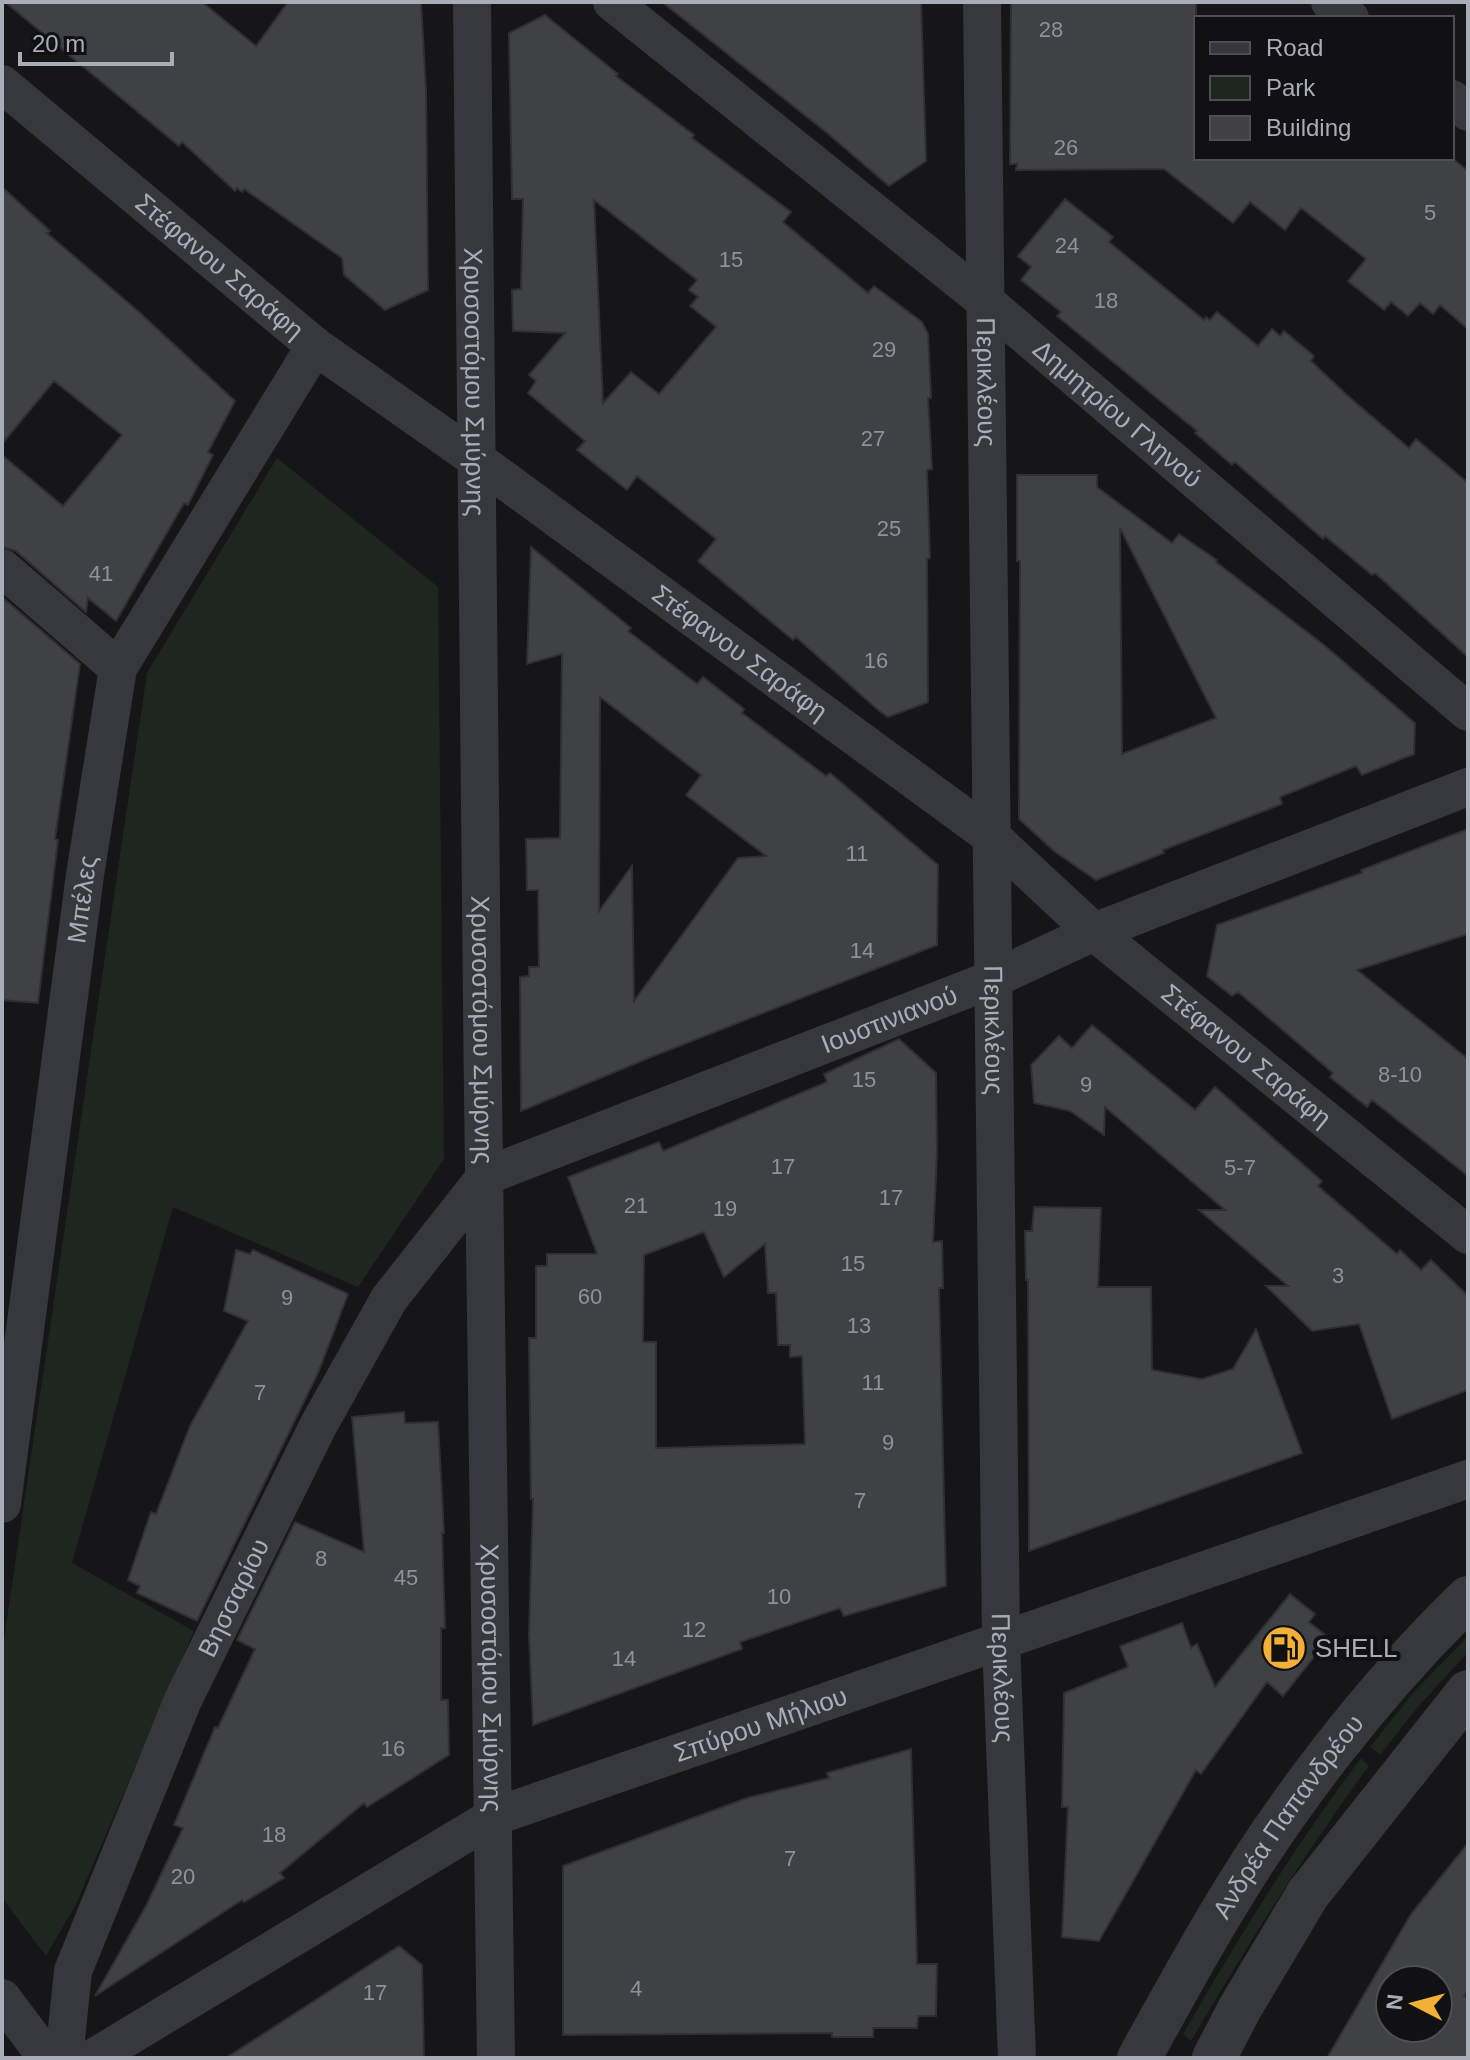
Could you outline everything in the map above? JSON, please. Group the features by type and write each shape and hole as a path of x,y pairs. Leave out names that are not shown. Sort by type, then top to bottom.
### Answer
{"street":[{"name":"Χρυσοστόμου Σμύρνης","path":"472,2 473,457 486,1176 496,2058"},
{"name":"Δημητρίου Γληνού","path":"612,2 985,301 1468,712"},
{"name":"Περικλέους","path":"982,2 1001,1641 1017,2058"},
{"path":"1330,2 1348,16"},
{"name":"Στέφανου Σαράφη","path":"2,84 315,346 473,457 992,837 1094,932 1468,1235"},
{"name":"Μπέλες","path":"2,1504 85,875 118,668 315,346"},
{"path":"2,568 118,668"},
{"name":"Ιουστινιανού","path":"486,1176 993,979 1094,932 1468,787"},
{"name":"Βησσαρίου","path":"64,2058 73,1971 183,1700 318,1426 389,1299 486,1176"},
{"name":"Σπύρου Μήλιου","path":"93,2058 493,1817 1468,1479"},
{"name":"Ανδρέα Παπανδρέου","path":"1139,2058 1218,1918 1287,1811 1365,1712 1468,1598"},
{"path":"1214,2058 1308,1894 1468,1692"},
{"path":"2,1998 47,2058"}],"green space":[{"path":"277,458 438,587 444,1159 358,1287 173,1207 72,1563 194,1631 76,1904 46,1956 2,1898 2,1652 147,673"},
{"path":"1468,1636 1468,1652 1380,1755 1370,1747 1413,1693"},
{"path":"1361,1758 1369,1766 1277,1901 1191,2041 1183,2034 1225,1963 1290,1859"}],"building":[{"path":"5,2 202,2 256,46 288,2 421,2 426,91 428,290 385,310 344,275 342,258 244,189 242,192 237,188 235,191 182,142 179,146"},
{"path":"662,2 921,2 926,161 889,186"},
{"path":"1011,2 1196,2 1194,160 1454,160 1468,171 1468,329 1440,305 1433,314 1420,303 1408,316 1391,302 1384,310 1348,281 1366,259 1301,208 1285,230 1250,202 1233,223 1164,169 1016,170 1017,164 1010,164"},
{"path":"545,15 618,74 616,76 694,135 692,138 791,212 783,222 868,293 874,286 922,322 928,334 931,398 928,398 932,469 927,470 930,558 927,559 928,702 888,717 877,709 796,637 793,640 698,561 716,539 637,476 627,490 577,450 585,441 528,393 536,381 529,375 565,333 513,331 512,290 521,289 523,199 512,199 509,33","holes":["594,200 697,280 689,290 698,297 690,306 716,327 659,394 631,372 603,403"]},
{"path":"2,187 50,231 47,233 235,401 208,452 213,455 188,505 184,503 116,621 88,598 86,612 16,551 2,547 2,455 63,506 122,435 54,381 2,444"},
{"path":"1065,199 1113,237 1109,242 1204,320 1206,317 1210,320 1217,312 1258,346 1272,329 1280,336 1284,331 1314,356 1311,361 1348,396 1409,448 1416,439 1468,483 1468,657 1375,573 1372,575 1325,536 1323,539 1235,462 1232,465 1195,433 1197,431 1057,316 1061,312 1021,280 1031,267 1018,256"},
{"path":"1017,475 1097,475 1097,487 1172,543 1179,534 1217,560 1415,723 1414,754 1362,775 1356,766 1280,797 1282,804 1163,850 1164,853 1096,880 1054,851 1019,819 1020,561 1017,561","holes":["1120,528 1216,718 1122,754"]},
{"path":"531,547 631,628 628,631 697,684 703,677 744,709 742,713 826,776 830,773 938,865 937,945 521,1111 520,977 529,976 529,967 539,967 538,890 527,890 526,839 560,838 562,654 527,664","holes":["600,697 701,775 686,795 766,856 738,858 634,1001 632,866 599,911"]},
{"path":"2,597 80,664 55,839 58,840 38,1003 2,1000"},
{"path":"1468,829 1468,934 1357,970 1468,1059 1468,1176 1372,1100 1367,1107 1330,1077 1333,1073 1238,992 1232,996 1207,976 1217,925 1362,873 1361,870"},
{"path":"1092,1025 1195,1110 1215,1087 1322,1181 1318,1186 1397,1254 1400,1250 1421,1270 1431,1260 1468,1296 1468,1390 1392,1419 1359,1324 1312,1331 1266,1286 1288,1286 1199,1210 1225,1210 1105,1107 1104,1135 1070,1111 1034,1103 1031,1065 1059,1036 1072,1048"},
{"path":"899,1039 936,1073 937,1152 933,1242 942,1241 943,1288 939,1288 946,1586 844,1616 840,1608 740,1642 742,1649 533,1725 529,1634 533,1499 529,1338 536,1338 536,1266 547,1266 547,1254 597,1254 568,1177 659,1142 663,1151 827,1082 824,1074","holes":["704,1232 724,1277 765,1244 768,1293 776,1293 778,1345 790,1345 790,1357 802,1356 805,1444 656,1448 656,1342 643,1342 644,1255"]},
{"path":"1034,1207 1101,1208 1098,1287 1151,1287 1152,1370 1202,1379 1233,1369 1256,1329 1302,1453 1029,1551 1025,1231 1032,1231"},
{"path":"236,1250 250,1254 253,1250 348,1294 318,1373 197,1621 137,1593 140,1586 128,1580 151,1512 156,1514 190,1426 248,1321 224,1311"},
{"path":"404,1412 405,1423 438,1422 444,1533 445,1628 441,1628 441,1700 448,1700 449,1755 367,1807 364,1803 280,1873 284,1878 244,1902 242,1900 95,1996 146,1906 183,1828 174,1825 215,1727 218,1728 255,1649 237,1640 295,1522 364,1552 352,1417"},
{"path":"1290,1594 1315,1614 1309,1622 1329,1638 1283,1696 1267,1682 1201,1774 1196,1770 1099,1941 1062,1937 1068,1807 1062,1807 1064,1693 1128,1667 1120,1646 1182,1623 1191,1648 1197,1644 1215,1687"},
{"path":"911,1749 917,1964 937,1964 936,2016 918,2016 917,2028 873,2028 873,2037 832,2037 832,2033 563,2035 563,1866 747,1798 829,1778 827,1773"},
{"path":"1468,1843 1468,1990 1464,1996 1468,1999 1468,2058 1327,2058 1374,1977 1374,2044 1454,2044 1454,1964 1382,1964 1411,1914"},
{"path":"399,1946 422,1965 424,2058 226,2058"}],"place":[{"name":"SHELL","path":"1284,1648"}]}
